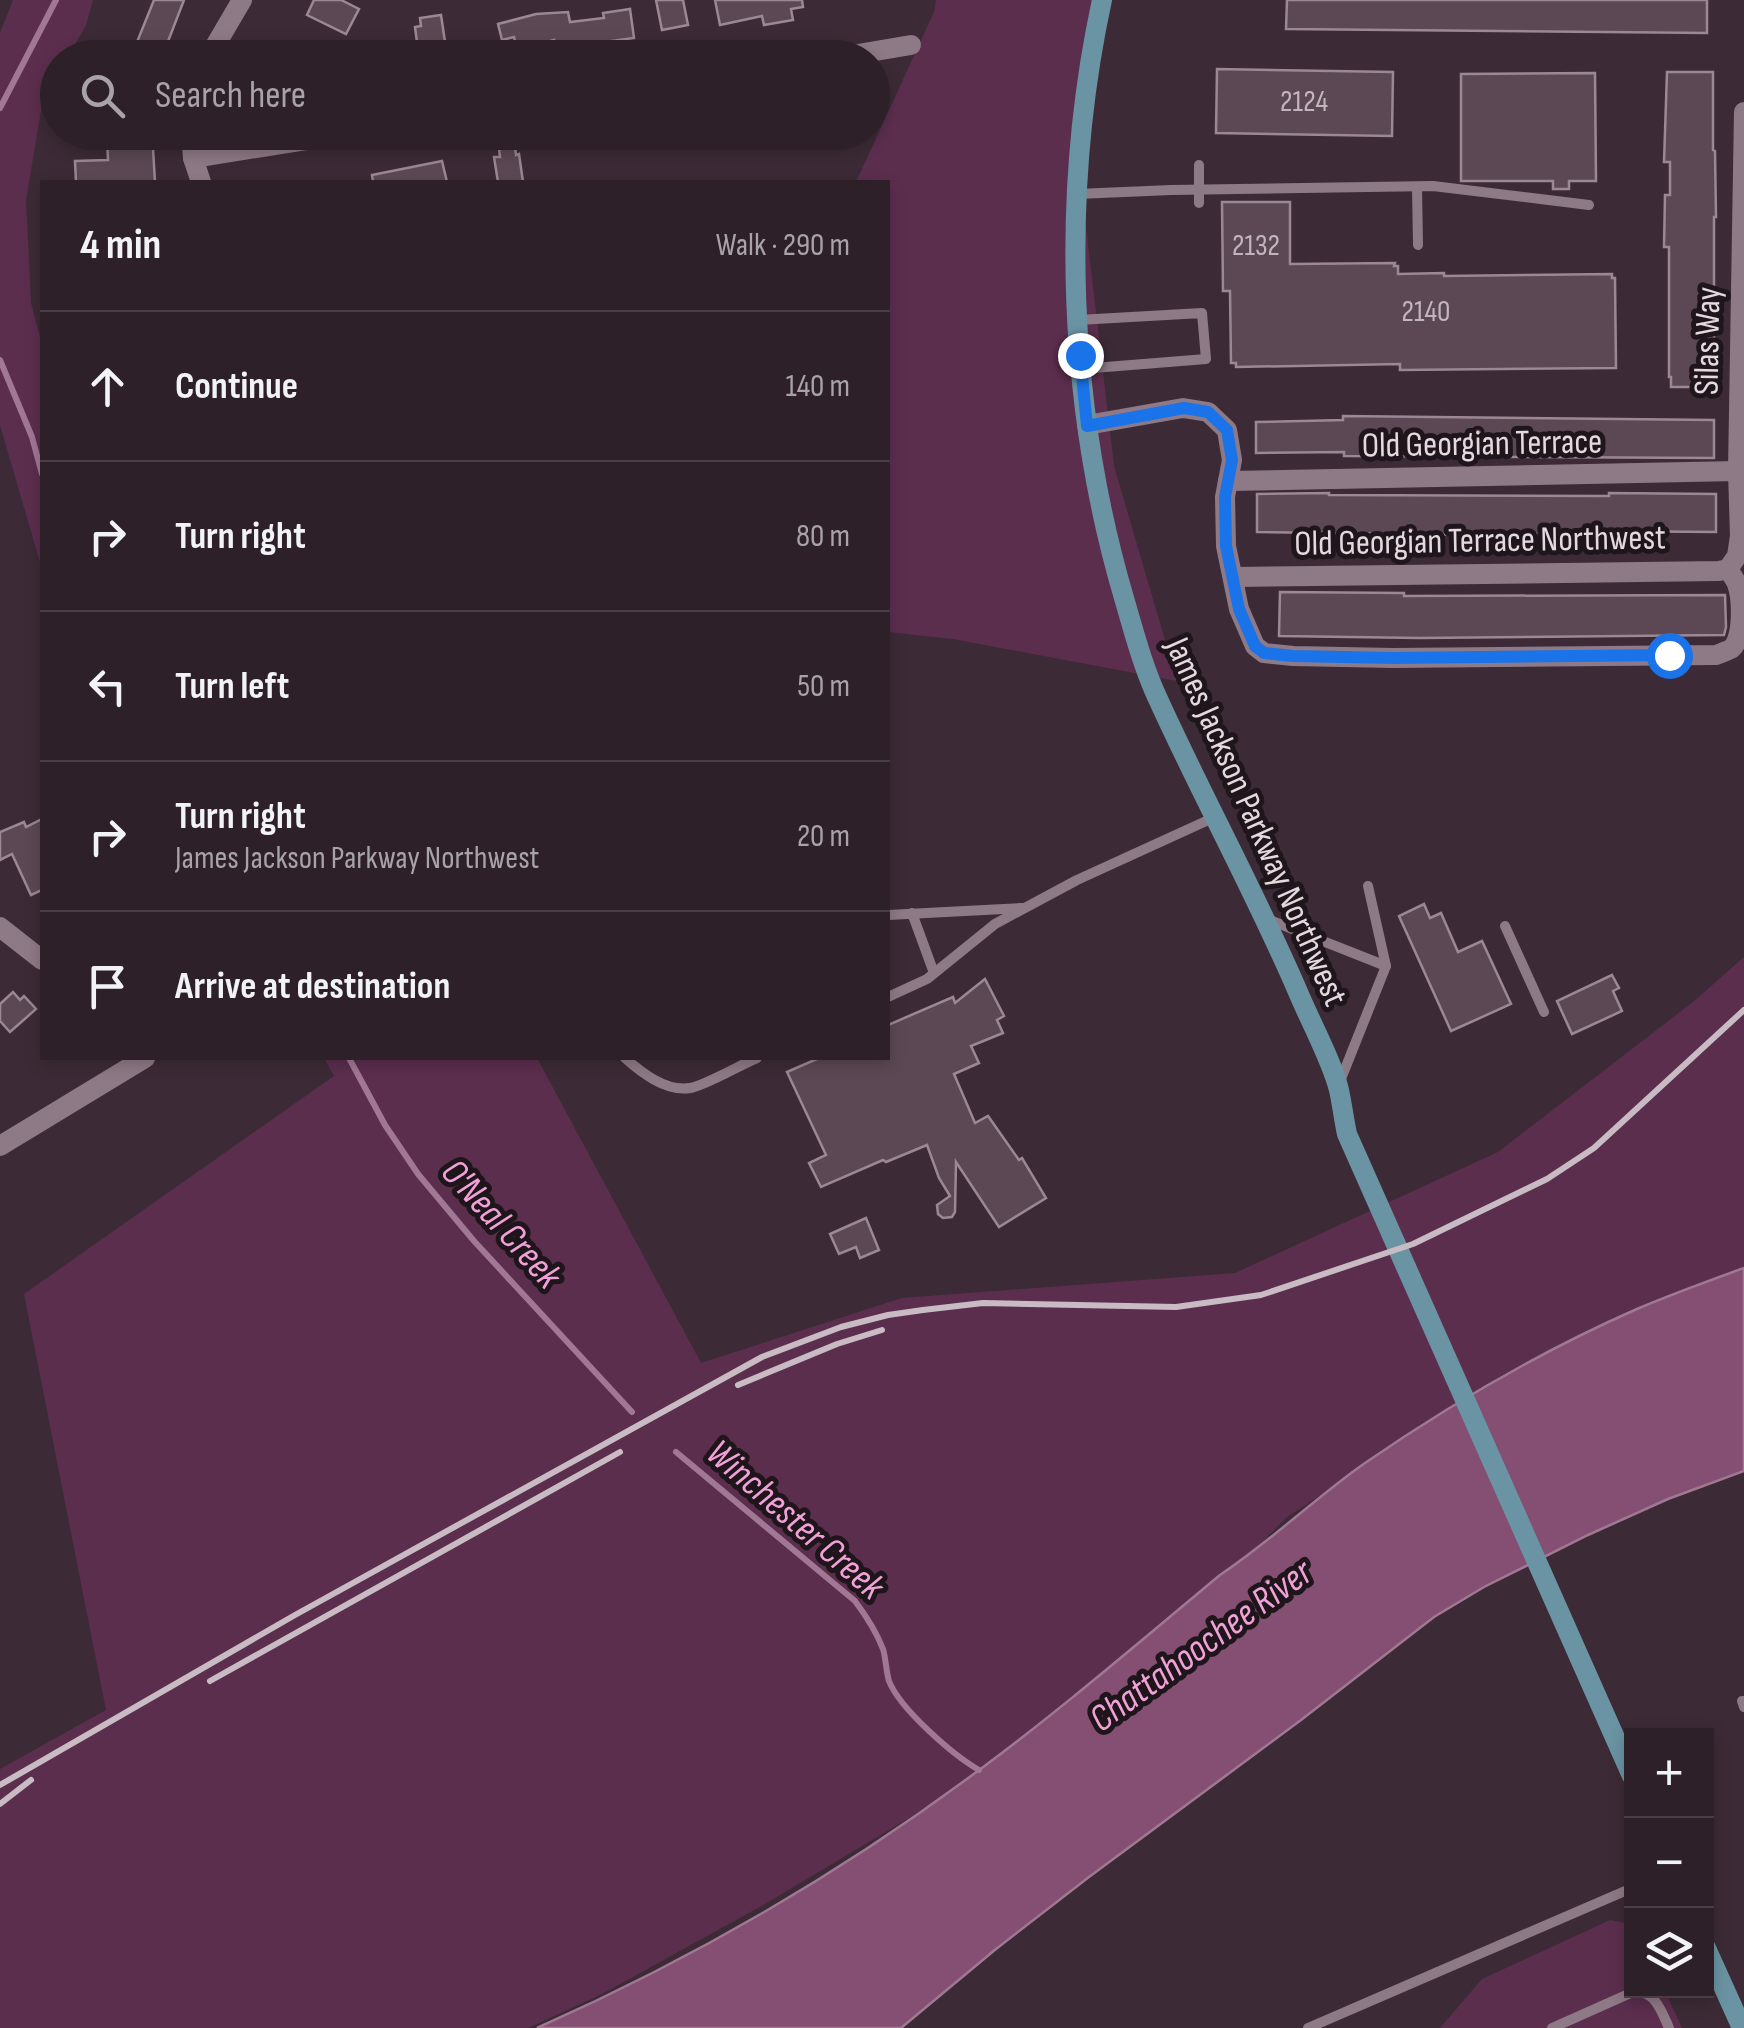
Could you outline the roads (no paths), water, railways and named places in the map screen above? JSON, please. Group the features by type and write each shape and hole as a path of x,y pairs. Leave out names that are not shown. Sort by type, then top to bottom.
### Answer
{"main road":[{"name":"James Jackson Parkway Northwest","path":"1102,0 1083,118 1077,194 1078,320 1087,426 1113,560 1156,695 1267,919 1338,1086 1347,1134 1624,1758"},
{"path":"1714,1966 1742,2028"}],"street":[{"path":"219,40 242,0"},
{"path":"890,49 911,46"},
{"name":"Silas Way","path":"1728,569 1737,556 1740,536 1744,112"},
{"path":"192,150 200,180"},
{"path":"193,158 243,150"},
{"path":"1087,426 1184,408 1208,412 1227,430 1232,460 1225,497 1226,546 1239,609 1255,646 1264,653 1374,658 1716,655 1731,649 1738,637 1740,602 1728,569"},
{"name":"Old Georgian Terrace","path":"1228,481 1738,471"},
{"name":"Old Georgian Terrace Northwest","path":"1233,577 1728,569"},
{"path":"0,927 40,958"},
{"path":"0,1146 142,1060"}],"lane":[{"path":"1198,165 1199,204"},
{"path":"1077,194 1432,186 1589,205"},
{"path":"1417,187 1418,245"},
{"path":"1078,320 1202,313 1206,359 1082,368"},
{"path":"890,996 934,973 995,924 1077,880 1216,817"},
{"path":"1338,1086 1386,966 1368,886"},
{"path":"890,915 1027,907"},
{"path":"912,913 934,973"},
{"path":"1267,919 1386,966"},
{"path":"1505,926 1544,1012"},
{"path":"629,1060 654,1080 691,1088 753,1060"},
{"path":"1308,2028 1624,1891"},
{"path":"1552,2028 1642,1991 1658,2004 1668,2028"}],"water":[{"name":"Chattahoochee River","path":"1744,1268 1744,1471 1588,1535 1434,1617 1089,1877 901,2028 537,2028 706,1945 815,1882 920,1813 1035,1728 1347,1476 1430,1420 1601,1325"}],"waterway":[{"name":"O'Neal Creek","path":"0,108 56,0"},
{"name":"O'Neal Creek","path":"0,360 40,467"},
{"name":"O'Neal Creek","path":"350,1060 385,1125 418,1174 474,1241 632,1412"},
{"name":"Winchester Creek","path":"676,1452 855,1601 880,1642 889,1681 904,1705 928,1730 979,1770"}],"railway":[{"path":"0,1785 295,1615 762,1357 841,1327 923,1310 983,1303 1176,1307 1261,1295 1413,1244 1547,1179 1594,1148 1744,1010"},
{"path":"738,1385 882,1330"},
{"path":"210,1681 620,1452"},
{"path":"0,1804 31,1780"}]}
